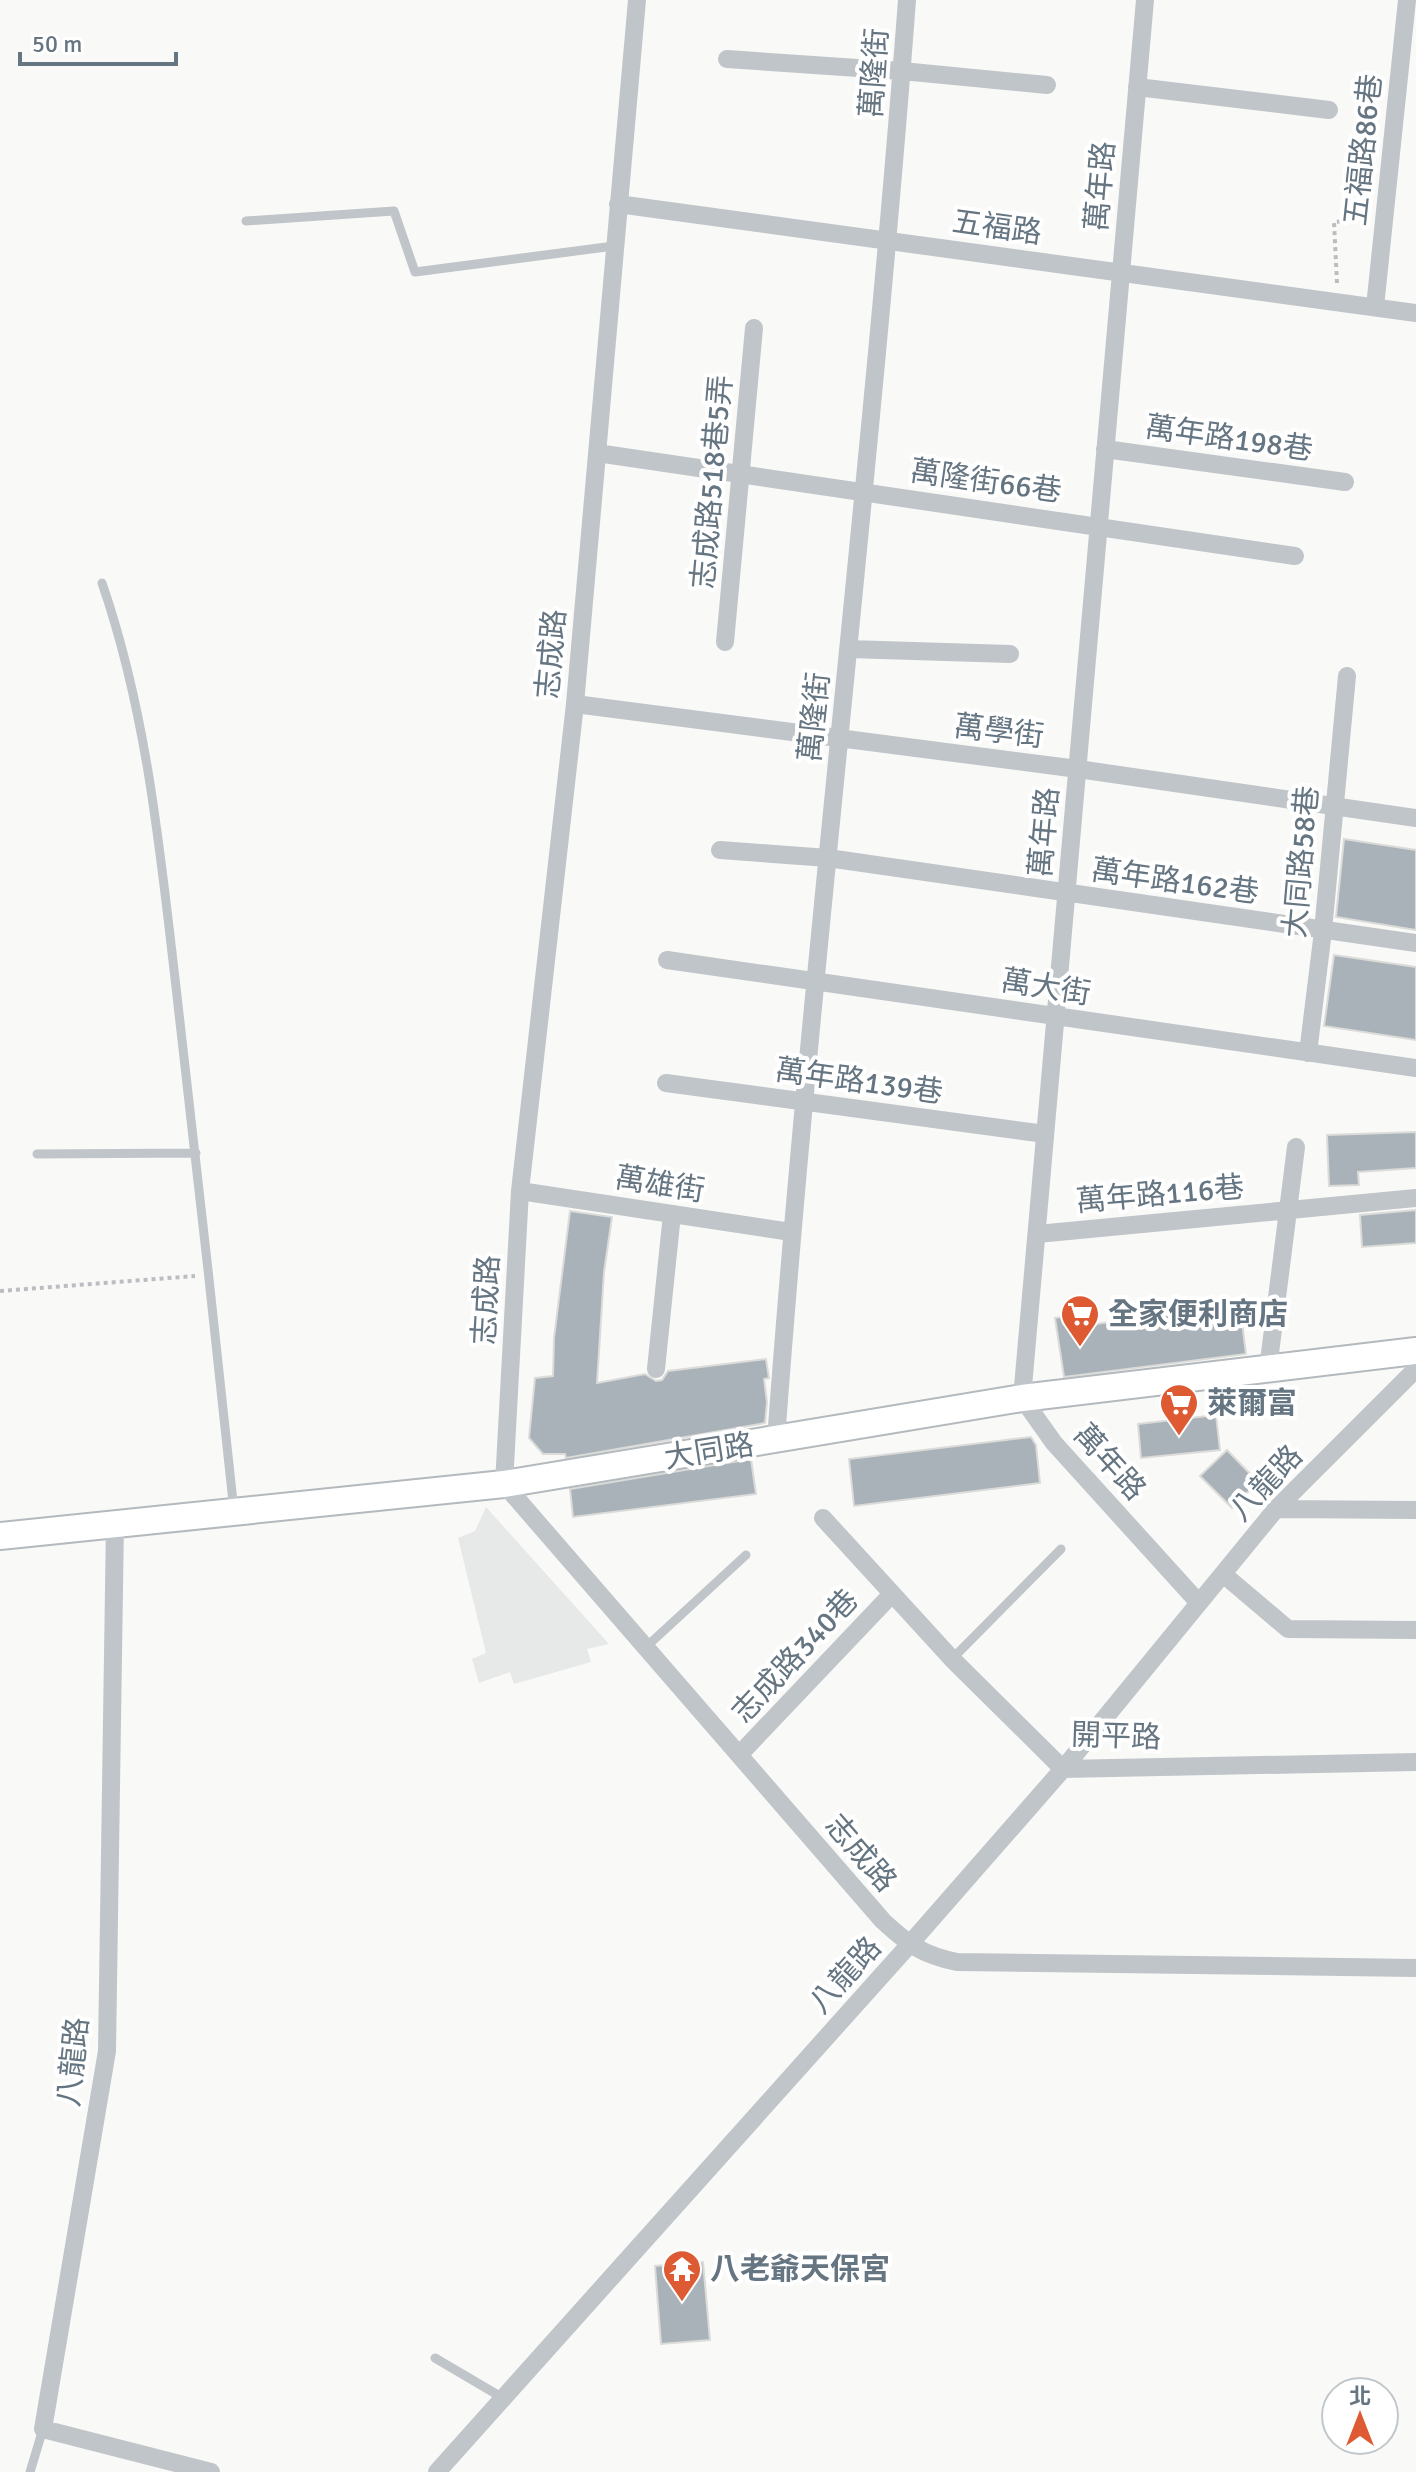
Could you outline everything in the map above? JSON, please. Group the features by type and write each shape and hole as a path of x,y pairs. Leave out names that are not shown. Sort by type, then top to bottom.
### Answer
{"main road":[{"name":"大同路","path":"0,1536 504,1484 1022,1398 1416,1351"}],"street":[{"name":"志成路","path":"637,0 575,704 520,1191 504,1484 883,1921 909,1945 933,1957 957,1962 1416,1968"},
{"name":"萬隆街","path":"776,1440 791,1232 889,241 907,0"},
{"name":"萬年路","path":"1145,0 1022,1398 1054,1443 1199,1603"},
{"name":"五福路86巷","path":"1375,307 1407,0"},
{"path":"727,59 1047,85"},
{"path":"1137,87 1329,110"},
{"name":"五福路","path":"618,204 1416,313"},
{"name":"志成路518巷5弄","path":"725,642 754,328"},
{"name":"萬年路198巷","path":"1105,449 1345,482"},
{"name":"萬隆街66巷","path":"597,453 1295,556"},
{"path":"849,649 1010,654"},
{"name":"大同路58巷","path":"1308,1053 1347,676"},
{"name":"萬學街","path":"575,704 1078,769 1416,818"},
{"name":"萬年路162巷","path":"720,850 828,858 1067,895 1416,943"},
{"name":"萬大街","path":"667,960 1416,1068"},
{"name":"萬年路139巷","path":"666,1083 1045,1134"},
{"path":"1268,1369 1296,1147"},
{"name":"萬雄街","path":"520,1191 791,1232"},
{"name":"萬年路116巷","path":"1037,1234 1416,1198"},
{"path":"656,1369 672,1214"},
{"name":"八龍路","path":"443,2470 503,2398 1063,1769 1276,1509 1416,1369"},
{"path":"1276,1509 1416,1510"},
{"name":"開平路","path":"823,1518 952,1659 1063,1769 1416,1762"},
{"name":"八龍路","path":"43,2429 107,2051 115,1523"},
{"path":"1223,1574 1288,1629 1416,1630"},
{"name":"志成路340巷","path":"739,1755 891,1595"},
{"path":"43,2429 211,2472"}],"lane":[{"path":"246,221 394,211 415,272 614,246"},
{"path":"102,583 117,625 153,796 196,1153 234,1511"},
{"path":"37,1154 196,1153"},
{"path":"952,1659 1061,1549"},
{"path":"646,1647 746,1555"},
{"path":"435,2358 503,2398"},
{"path":"30,2472 43,2429"}],"path":[{"path":"1338,302 1334,222 1383,218"},
{"path":"0,1291 209,1275"}],"shaded area":[{"path":"486,1507 609,1644 587,1649 591,1662 514,1684 510,1672 479,1683 472,1659 486,1653 458,1538 475,1531"}],"building":[{"path":"1344,839 1416,850 1416,930 1336,917"},
{"path":"1334,955 1416,967 1416,1040 1324,1026"},
{"path":"1416,1132 1416,1168 1358,1172 1359,1185 1329,1186 1327,1135"},
{"path":"1416,1210 1416,1243 1362,1247 1360,1215"},
{"path":"570,1211 612,1217 604,1272 597,1383 645,1374 656,1381 662,1380 668,1371 766,1359 769,1378 764,1379 767,1402 765,1423 566,1458 565,1454 543,1454 529,1438 535,1378 553,1376 554,1338"},
{"path":"1240,1306 1246,1354 1064,1377 1055,1318 1094,1312 1096,1324"},
{"name":"萊爾富","path":"1216,1415 1220,1450 1141,1458 1138,1424"},
{"path":"1031,1437 1036,1445 1040,1483 854,1506 849,1459"},
{"path":"1227,1450 1258,1482 1232,1508 1200,1476"},
{"path":"751,1459 756,1494 573,1517 570,1489"},
{"name":"八老爺天保宮","path":"703,2262 710,2340 661,2344 655,2266"}],"place":[{"name":"全家便利商店","path":"1080,1348"},
{"name":"萊爾富","path":"1179,1437"},
{"name":"八老爺天保宮","path":"682,2303"}]}
